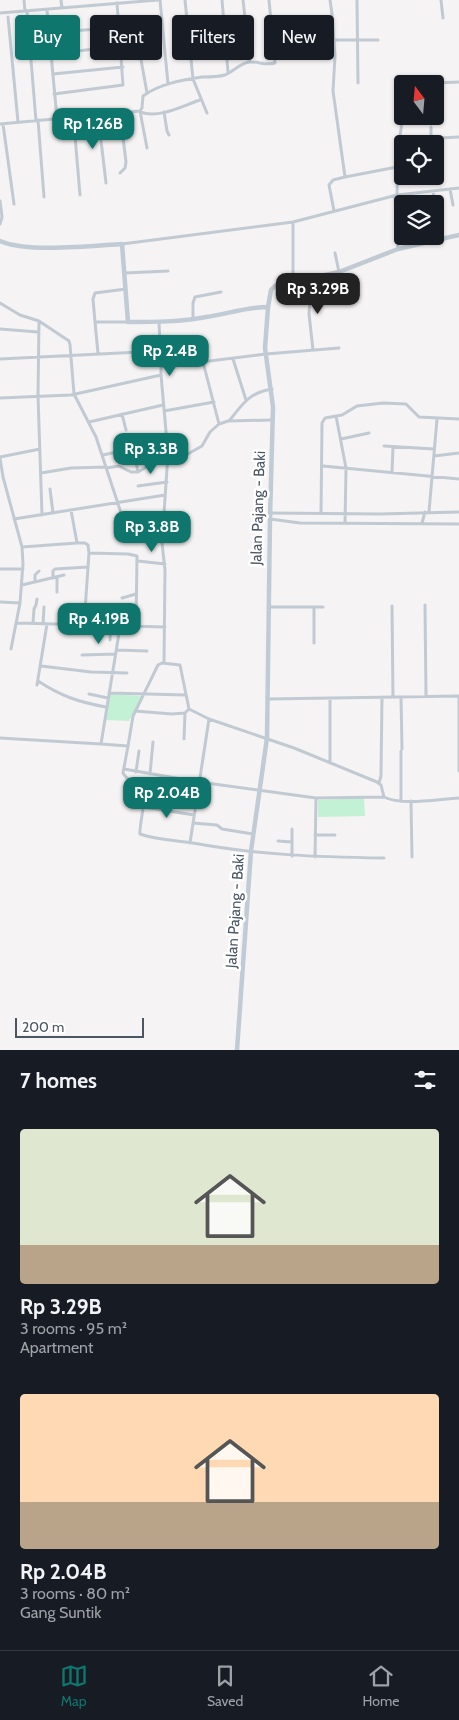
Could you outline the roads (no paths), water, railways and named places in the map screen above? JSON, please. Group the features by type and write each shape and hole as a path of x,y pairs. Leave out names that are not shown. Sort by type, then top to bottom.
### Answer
{"main road":[{"path":"0,240 14,244 46,247 122,244 126,273 128,322 193,319 252,308 268,307"},
{"name":"Jalan Pajang - Baki","path":"237,1050 251,853 267,738 273,420 272,389 265,344 268,307"}],"street":[{"path":"24,0 44,197"},
{"path":"61,0 62,8"},
{"path":"0,14 159,0 168,84"},
{"path":"185,0 193,79 200,100 207,113"},
{"path":"222,0 228,73"},
{"path":"243,0 250,62"},
{"path":"269,0 270,15"},
{"path":"330,0 331,15"},
{"path":"357,0 358,83"},
{"path":"441,0 443,18"},
{"path":"117,3 118,15"},
{"path":"47,10 47,15"},
{"path":"8,17 18,122"},
{"path":"334,40 378,40"},
{"path":"52,60 57,119"},
{"path":"54,94 122,86 124,84 122,60"},
{"path":"141,60 147,93"},
{"path":"148,148 140,111 143,96 147,93 168,84 224,75 239,65 250,62 266,65 275,63 275,60"},
{"path":"334,60 333,76 338,135 345,177"},
{"path":"53,74 123,67"},
{"path":"444,83 459,82"},
{"path":"14,204 2,124 140,111 146,114 164,112 200,100"},
{"path":"164,112 169,135"},
{"path":"120,113 126,162 125,168 120,172"},
{"path":"98,115 106,183"},
{"path":"64,118 67,123 74,124 82,122 84,116"},
{"path":"74,124 80,195"},
{"path":"431,135 432,127"},
{"path":"444,138 459,137"},
{"path":"334,212 329,185 333,180 394,168"},
{"path":"396,185 396,195 459,188"},
{"path":"450,190 453,205"},
{"path":"433,191 434,195"},
{"path":"122,244 293,222 394,196"},
{"path":"0,201 2,217 0,224"},
{"path":"293,222 293,282"},
{"path":"444,238 459,235"},
{"path":"398,245 398,249"},
{"path":"268,307 273,287 339,272 398,249 415,245"},
{"path":"335,253 339,272"},
{"path":"126,273 168,271"},
{"path":"311,279 309,314 313,350"},
{"path":"98,353 93,298 95,293 127,289"},
{"path":"193,319 195,297 221,292"},
{"path":"0,303 20,315 39,321 69,342 73,394 89,422 103,455 105,467 127,526 141,528 162,527"},
{"path":"39,321 38,396 42,515"},
{"path":"96,322 128,322"},
{"path":"159,322 163,406 168,443 167,482 162,527 162,548 165,564 164,663"},
{"path":"0,329 38,332"},
{"path":"204,342 205,362 219,424"},
{"path":"161,367 266,354 339,348"},
{"path":"0,360 160,351"},
{"path":"233,359 246,400"},
{"path":"0,398 73,394 161,375"},
{"path":"228,422 246,400 257,393 272,389"},
{"path":"164,411 214,402"},
{"path":"322,514 324,419 342,415 357,406 396,403 406,404 418,417 459,419"},
{"path":"89,422 163,406"},
{"path":"122,414 126,430"},
{"path":"336,416 346,468 345,523"},
{"path":"422,523 427,512 437,418"},
{"path":"177,460 202,446 210,432 219,424 273,420"},
{"path":"341,439 368,434"},
{"path":"103,455 168,443"},
{"path":"384,446 434,449"},
{"path":"392,472 393,446"},
{"path":"133,448 138,472"},
{"path":"11,649 17,623 22,585 22,547 0,457 40,449"},
{"path":"434,456 459,453"},
{"path":"41,473 71,468 119,466 131,472 138,472 155,462 168,460"},
{"path":"323,466 459,478"},
{"path":"138,486 167,482"},
{"path":"50,489 53,513"},
{"path":"14,519 165,495"},
{"path":"71,510 77,543"},
{"path":"270,513 459,512"},
{"path":"270,519 300,523 459,524"},
{"path":"22,547 87,544 89,553 84,625"},
{"path":"89,553 136,555 138,561 136,626"},
{"path":"138,561 165,564"},
{"path":"57,592 53,571 55,569 88,568"},
{"path":"0,569 23,569"},
{"path":"35,582 38,571"},
{"path":"22,585 64,575"},
{"path":"122,598 136,594"},
{"path":"33,623 37,599"},
{"path":"0,602 20,603"},
{"path":"425,605 426,696"},
{"path":"392,606 393,697"},
{"path":"44,607 45,624 38,683 78,702 106,707"},
{"path":"314,607 314,643"},
{"path":"269,608 323,607"},
{"path":"110,640 111,614"},
{"path":"17,623 165,627"},
{"path":"100,744 120,627"},
{"path":"82,655 147,651"},
{"path":"184,739 187,711 181,666 164,663 158,665 135,712 123,773 125,777 143,792 140,834 251,853 315,857 384,858"},
{"path":"41,666 127,673"},
{"path":"109,693 186,695"},
{"path":"89,694 108,698"},
{"path":"268,699 459,696 459,770"},
{"path":"382,697 381,776 379,783 384,796"},
{"path":"400,697 401,801"},
{"path":"330,698 330,763"},
{"path":"135,712 166,714 187,711 267,738 379,783"},
{"path":"190,843 198,782 210,719"},
{"path":"0,738 128,746"},
{"path":"150,774 153,742"},
{"path":"136,772 139,751"},
{"path":"124,769 198,782 316,798 384,796 391,800 401,801 459,798"},
{"path":"159,796 168,798 166,810"},
{"path":"315,857 316,798"},
{"path":"411,801 412,857"},
{"path":"143,807 194,814"},
{"path":"193,823 217,826 222,829 254,835"},
{"path":"292,829 292,856"},
{"path":"315,835 335,835"},
{"path":"278,841 292,842"}]}
